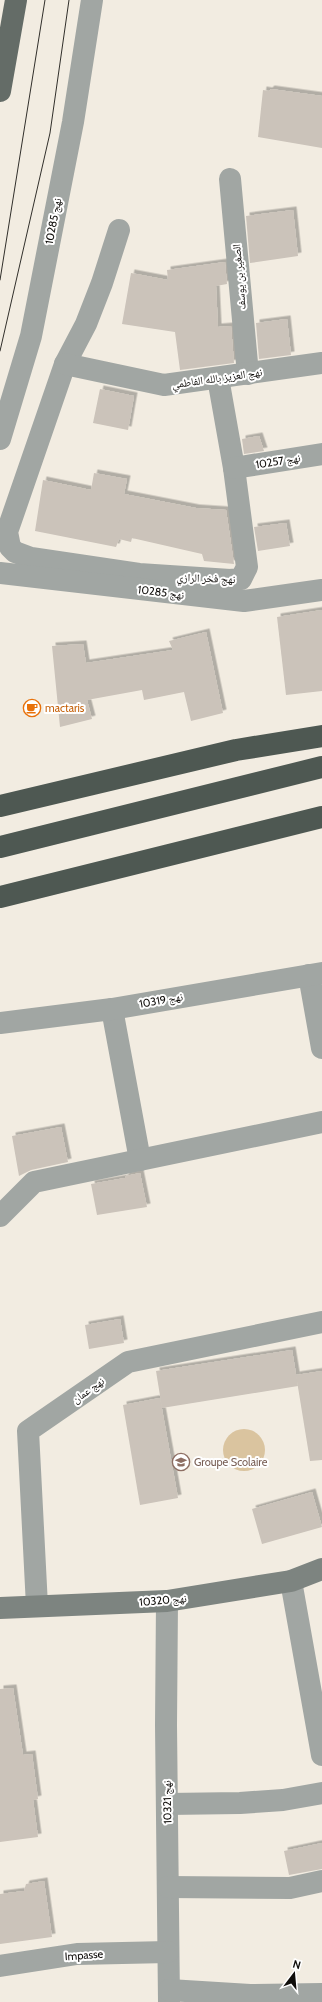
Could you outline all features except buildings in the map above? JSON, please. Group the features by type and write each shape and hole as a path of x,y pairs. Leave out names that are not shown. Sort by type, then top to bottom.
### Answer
{"highway":[{"path":"0,806 236,750 322,736"},
{"path":"0,847 322,767"},
{"path":"0,896 322,817"}],"main road":[{"path":"0,91 16,0"}],"street":[{"name":"نهج 10285","path":"0,439 31,336 73,122 92,0"},
{"name":"الصغير بن يوسف","path":"230,179 248,374"},
{"path":"65,364 86,324 102,283 119,230"},
{"name":"نهج العزيز بالله الفاطمي","path":"65,364 164,386 322,363"},
{"name":"نهج فخر الرازي","path":"65,364 7,532 10,547 15,552 31,558 139,574 238,580 244,576 247,567 234,468 218,378"},
{"name":"نهج 10257","path":"234,468 322,454"},
{"name":"نهج 10285","path":"0,573 244,601 322,590"},
{"path":"316,974 322,1048"},
{"name":"نهج 10319","path":"0,1023 112,1009 316,974"},
{"path":"112,1009 140,1160"},
{"path":"0,1216 34,1182 322,1122"},
{"name":"نهج عمان","path":"37,1606 28,1431 128,1362 322,1322"},
{"name":"نهج 10320","path":"0,1608 167,1601 290,1581 322,1569"},
{"path":"290,1581 322,1755"},
{"name":"نهج 10321","path":"167,1601 166,1726 169,1996"},
{"path":"168,1804 240,1803 283,1800 322,1793"},
{"path":"168,1887 290,1888 322,1882"},
{"name":"Impasse","path":"0,1966 77,1954 168,1952"},
{"path":"169,1996 322,1994"}],"shaded area":[{"path":"240,1429 248,1429 256,1432 262,1438 265,1450 262,1462 256,1468 248,1471 240,1471 232,1468 226,1462 223,1454 223,1446 226,1438 232,1432"}],"tram line":[{"path":"0,280 45,0"},
{"path":"0,351 50,133 69,0"}],"place":[{"name":"mactaris","path":"32,708"},
{"name":"Groupe Scolaire","path":"181,1462"}]}
